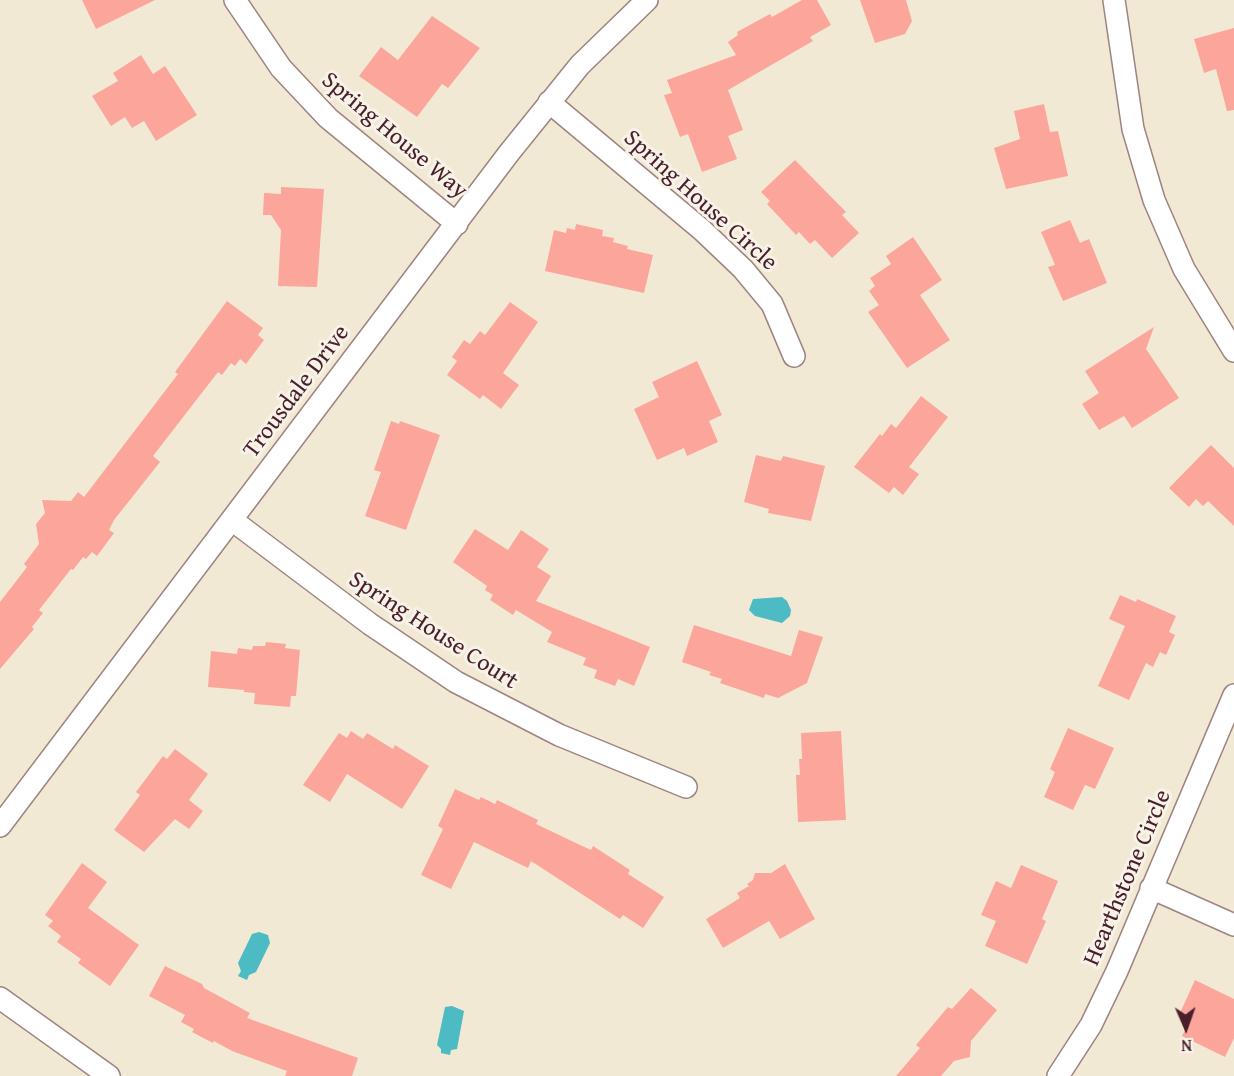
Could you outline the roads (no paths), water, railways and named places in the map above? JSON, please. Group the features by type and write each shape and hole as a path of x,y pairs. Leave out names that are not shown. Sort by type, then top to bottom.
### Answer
{"street":[{"name":"Spring House Way","path":"235,0 280,68 321,112 361,148 457,224"},
{"name":"Trousdale Drive","path":"0,826 549,102 600,43 647,0"},
{"path":"1114,0 1133,129 1154,200 1184,269 1234,351"},
{"name":"Spring House Circle","path":"549,102 702,230 743,269 772,304 794,356"},
{"name":"Spring House Court","path":"232,520 370,624 456,682 559,735 686,787"},
{"name":"Hearthstone Circle","path":"1058,1076 1090,1025 1117,971 1234,695"},
{"path":"1151,888 1234,926"},
{"path":"0,998 109,1076"}],"water":[{"path":"782,597 787,601 791,610 790,616 782,623 755,616 749,610 753,599"},
{"path":"259,932 268,935 270,943 256,972 249,975 247,980 238,976 241,971 238,963 252,934"},
{"path":"452,1006 464,1011 457,1049 451,1050 450,1055 441,1053 437,1045 445,1007"}]}
